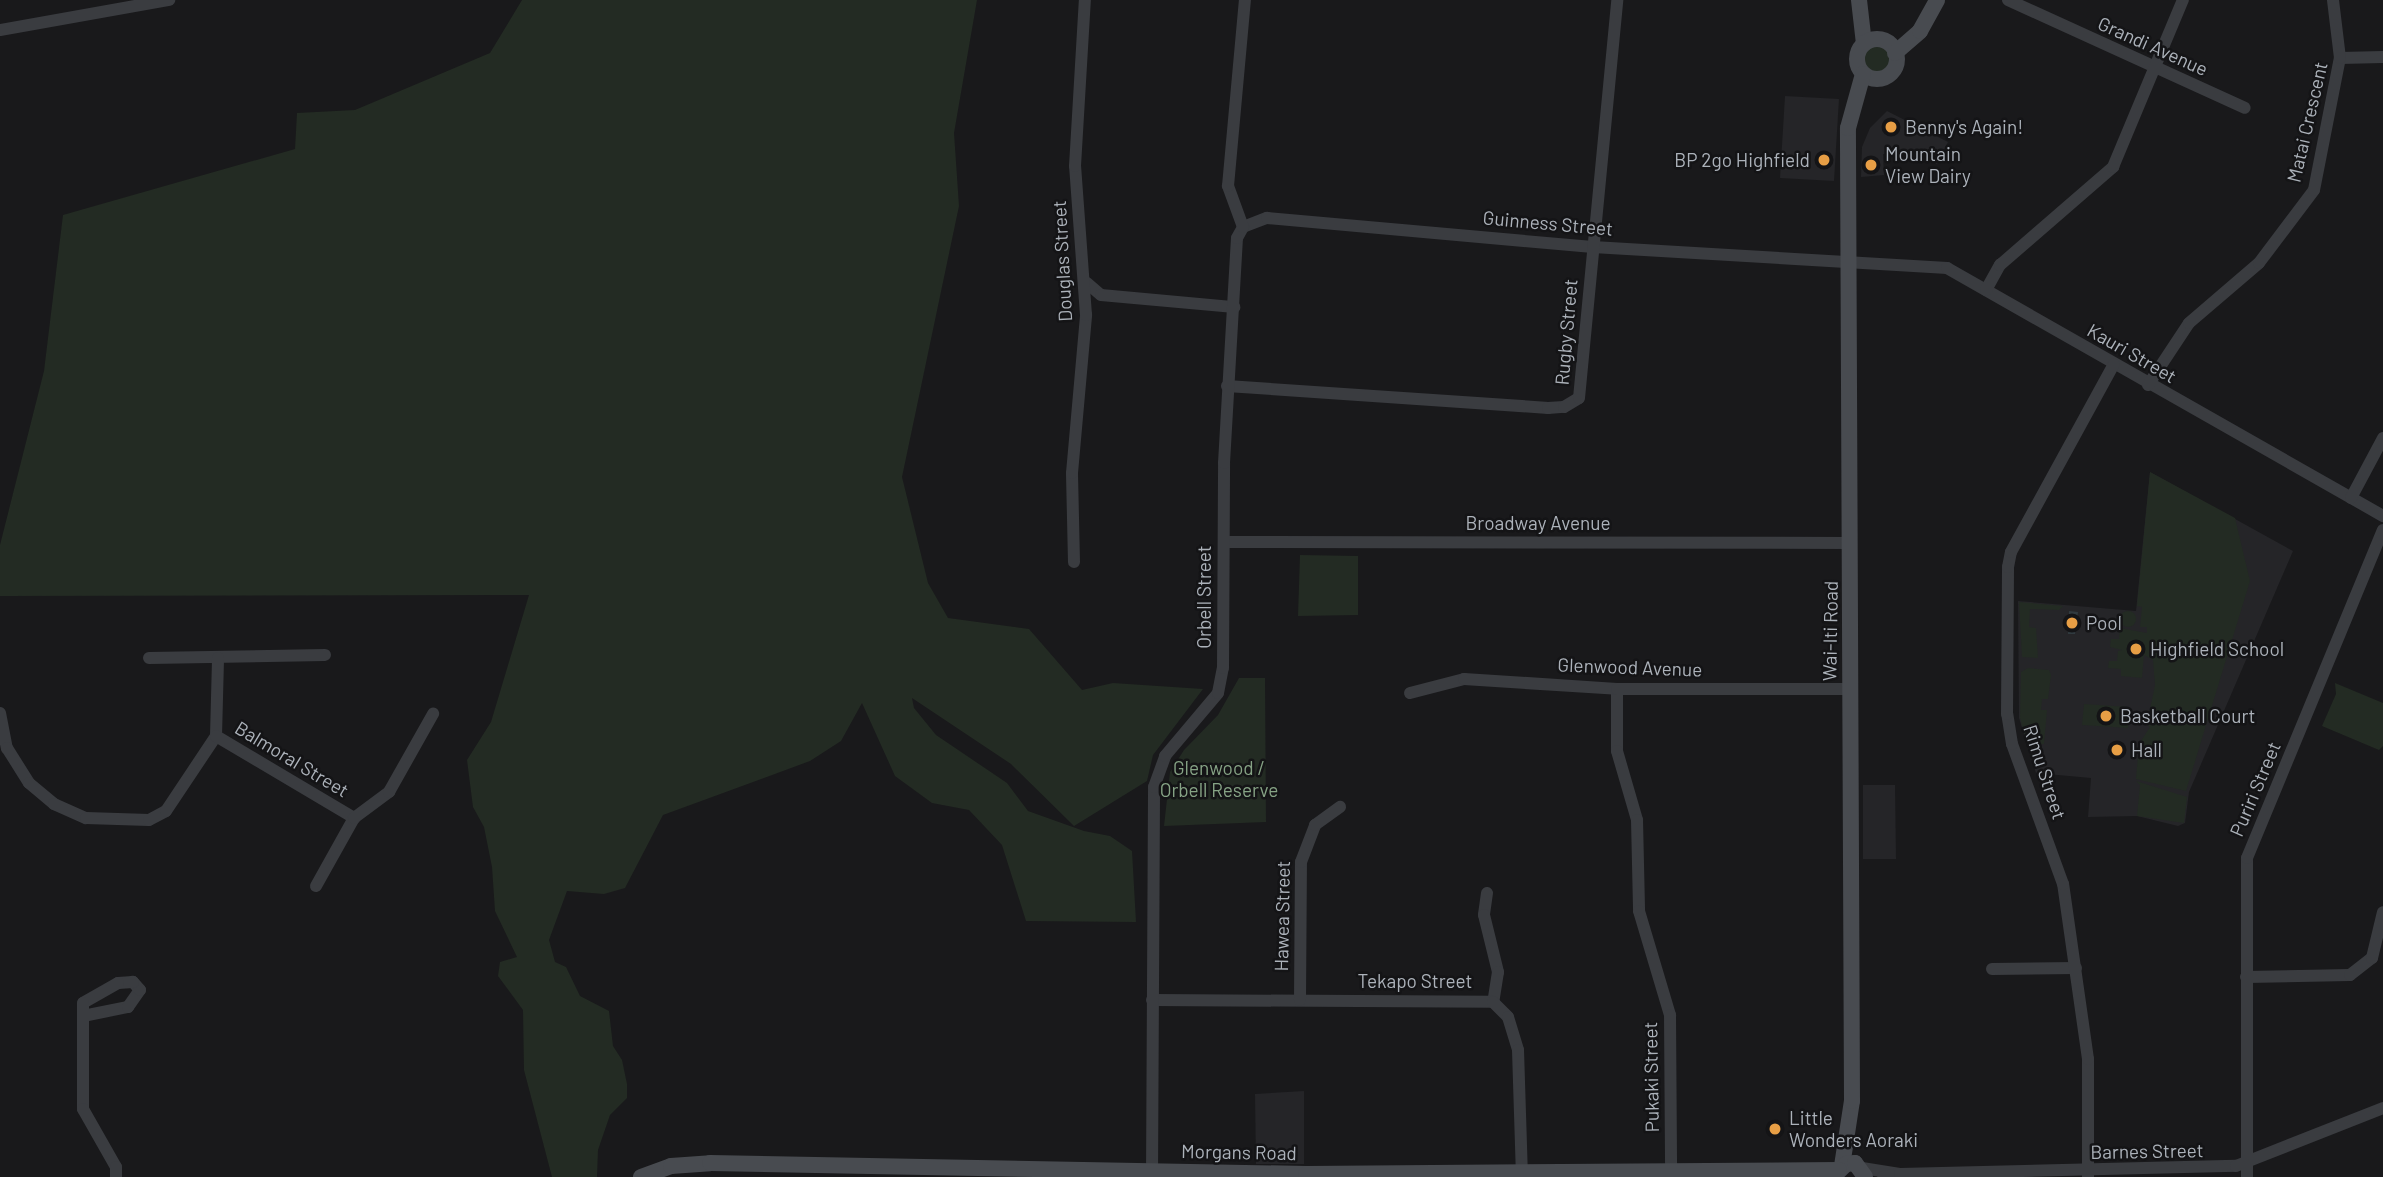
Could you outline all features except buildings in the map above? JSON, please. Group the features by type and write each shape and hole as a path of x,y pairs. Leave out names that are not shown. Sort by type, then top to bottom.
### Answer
{"street":[{"path":"0,30 169,0"},
{"name":"Douglas Street","path":"1074,562 1072,473 1087,283 1075,166 1085,0"},
{"path":"1243,227 1228,186 1245,0"},
{"name":"Rugby Street","path":"1227,386 1564,407 1579,398 1617,0"},
{"path":"1859,0 1864,44 1858,63 1871,77 1890,73 1895,53 1920,31 1937,0"},
{"path":"1865,0 1867,14 1895,53"},
{"name":"Grandi Avenue","path":"2008,0 2245,108"},
{"path":"1986,290 2000,265 2113,167 2183,0"},
{"path":"2333,0 2340,58"},
{"path":"1864,44 1902,34 1926,18"},
{"name":"Matai Crescent","path":"2148,385 2189,323 2259,263 2314,190 2340,58 2383,57"},
{"name":"Wai-Iti Road","path":"1862,1170 1852,1124 1851,263 1848,128 1871,77"},
{"name":"Guinness Street","path":"1243,227 1267,218 1593,247 1851,263"},
{"name":"Orbell Street","path":"1152,1175 1154,787 1165,756 1209,706 1222,680 1227,386 1237,238 1243,227"},
{"name":"Kauri Street","path":"1851,263 1928,264 1947,268 2148,385 2383,516"},
{"path":"1087,283 1101,295 1234,307"},
{"name":"Rimu Street","path":"2088,1174 2088,1059 2063,884 2010,734 2008,568 2011,552 2114,364"},
{"path":"2351,498 2383,438"},
{"name":"Puriri Street","path":"2247,1177 2247,858 2383,530"},
{"name":"Broadway Avenue","path":"1224,542 1851,543"},
{"path":"149,658 325,655"},
{"name":"Balmoral Street","path":"0,713 7,748 29,783 54,804 86,818 149,820 166,811 216,736 218,658"},
{"name":"Glenwood Avenue","path":"1410,693 1464,679 1617,689 1850,689"},
{"name":"Pukaki Street","path":"1617,689 1617,751 1637,820 1639,911 1670,1014 1671,1174"},
{"path":"354,818 389,792 433,714"},
{"name":"Balmoral Street","path":"216,736 354,818 316,886"},
{"name":"Hawea Street","path":"1300,1000 1301,862 1315,825 1340,807"},
{"path":"1487,894 1484,915 1498,977 1493,1002"},
{"path":"2246,978 2350,975 2372,958 2383,912"},
{"path":"1992,969 2076,968"},
{"name":"Tekapo Street","path":"1152,1000 1493,1002 1508,1017 1520,1057 1522,1175"},
{"path":"83,1016 83,1108 116,1167 116,1177"},
{"name":"Barnes Street","path":"1862,1170 1900,1174 2088,1174 2204,1169 2247,1163 2383,1108"},
{"name":"Wai-Iti Road","path":"1839,1171 1852,1124"},
{"name":"Morgans Road","path":"641,1177 671,1166 710,1163 985,1174 1592,1176 1862,1170"},
{"name":"Barnes Street","path":"1883,1177 1900,1174"}],"shaded area":[{"path":"1785,96 1839,99 1834,181 1780,178"},
{"path":"1887,111 1948,142 1937,164 1913,153 1883,154 1884,175 1861,177 1862,147 1870,128"},
{"name":"Highfield School","path":"2150,472 2293,551 2189,792 2185,823 2178,826 2137,816 2088,817 2091,778 2036,773 2019,718 2018,601 2136,611"},
{"name":"Pool","path":"2069,611 2078,612 2075,634 2068,634"},
{"path":"1863,785 1895,785 1896,859 1863,859"},
{"path":"1304,1091 1304,1164 1256,1164 1255,1094"}],"green space":[{"path":"522,0 977,0 954,133 959,206 902,477 928,583 948,618 1029,629 1082,690 1113,683 1203,689 1153,755 1147,781 1074,826 1011,764 912,698 914,708 936,735 1007,783 1028,811 1084,831 1110,836 1132,851 1136,922 1026,921 1002,845 969,810 932,803 895,776 862,703 841,741 810,761 663,815 625,888 604,894 567,891 549,940 555,962 566,967 580,996 609,1011 613,1046 622,1060 627,1084 627,1098 610,1115 598,1150 597,1177 552,1177 524,1070 523,1010 498,976 500,962 517,957 495,911 492,867 484,827 473,807 467,760 491,722 529,595 0,596 0,545 44,371 63,215 295,149 297,113 355,110 490,53"},
{"path":"1877,46 1886,50 1890,59 1886,68 1877,72 1868,68 1864,59 1868,50"},
{"path":"2150,472 2235,518 2250,581 2186,791 2136,779 2139,744 2150,727 2134,714 2149,714 2155,685 2153,660 2144,655 2142,678 2121,676 2121,669 2108,668 2109,661 2117,661 2118,651 2122,650 2110,647 2111,639 2119,639 2120,628 2147,633 2147,627 2140,627 2142,607 2137,606"},
{"path":"1300,555 1358,556 1358,615 1298,616"},
{"path":"2019,602 2063,606 2059,610 2030,609 2029,627 2036,628 2038,658 2022,657"},
{"path":"2125,611 2131,611 2136,619 2134,625 2125,627 2120,622 2120,616"},
{"path":"2028,668 2049,670 2051,675 2048,699 2042,699 2041,710 2047,710 2044,744 2038,744 2037,755 2031,757 2020,718 2021,672"},
{"name":"Glenwood / Orbell Reserve","path":"1239,678 1265,678 1266,822 1164,826 1170,772 1184,750 1218,715"},
{"path":"2335,683 2383,703 2383,746 2379,750 2322,726 2336,694"},
{"name":"Basketball Court","path":"2084,704 2129,707 2128,728 2082,725"},
{"path":"2136,781 2187,797 2184,823 2137,816 2140,785"}],"place":[{"name":"Benny's Again!","path":"1891,127"},
{"name":"BP 2go Highfield","path":"1824,160"},
{"name":"Mountain View Dairy","path":"1871,165"},
{"name":"Pool","path":"2072,623"},
{"name":"Highfield School","path":"2136,649"},
{"name":"Basketball Court","path":"2106,716"},
{"name":"Hall","path":"2117,750"},
{"name":"Little Wonders Aoraki","path":"1775,1129"}]}
